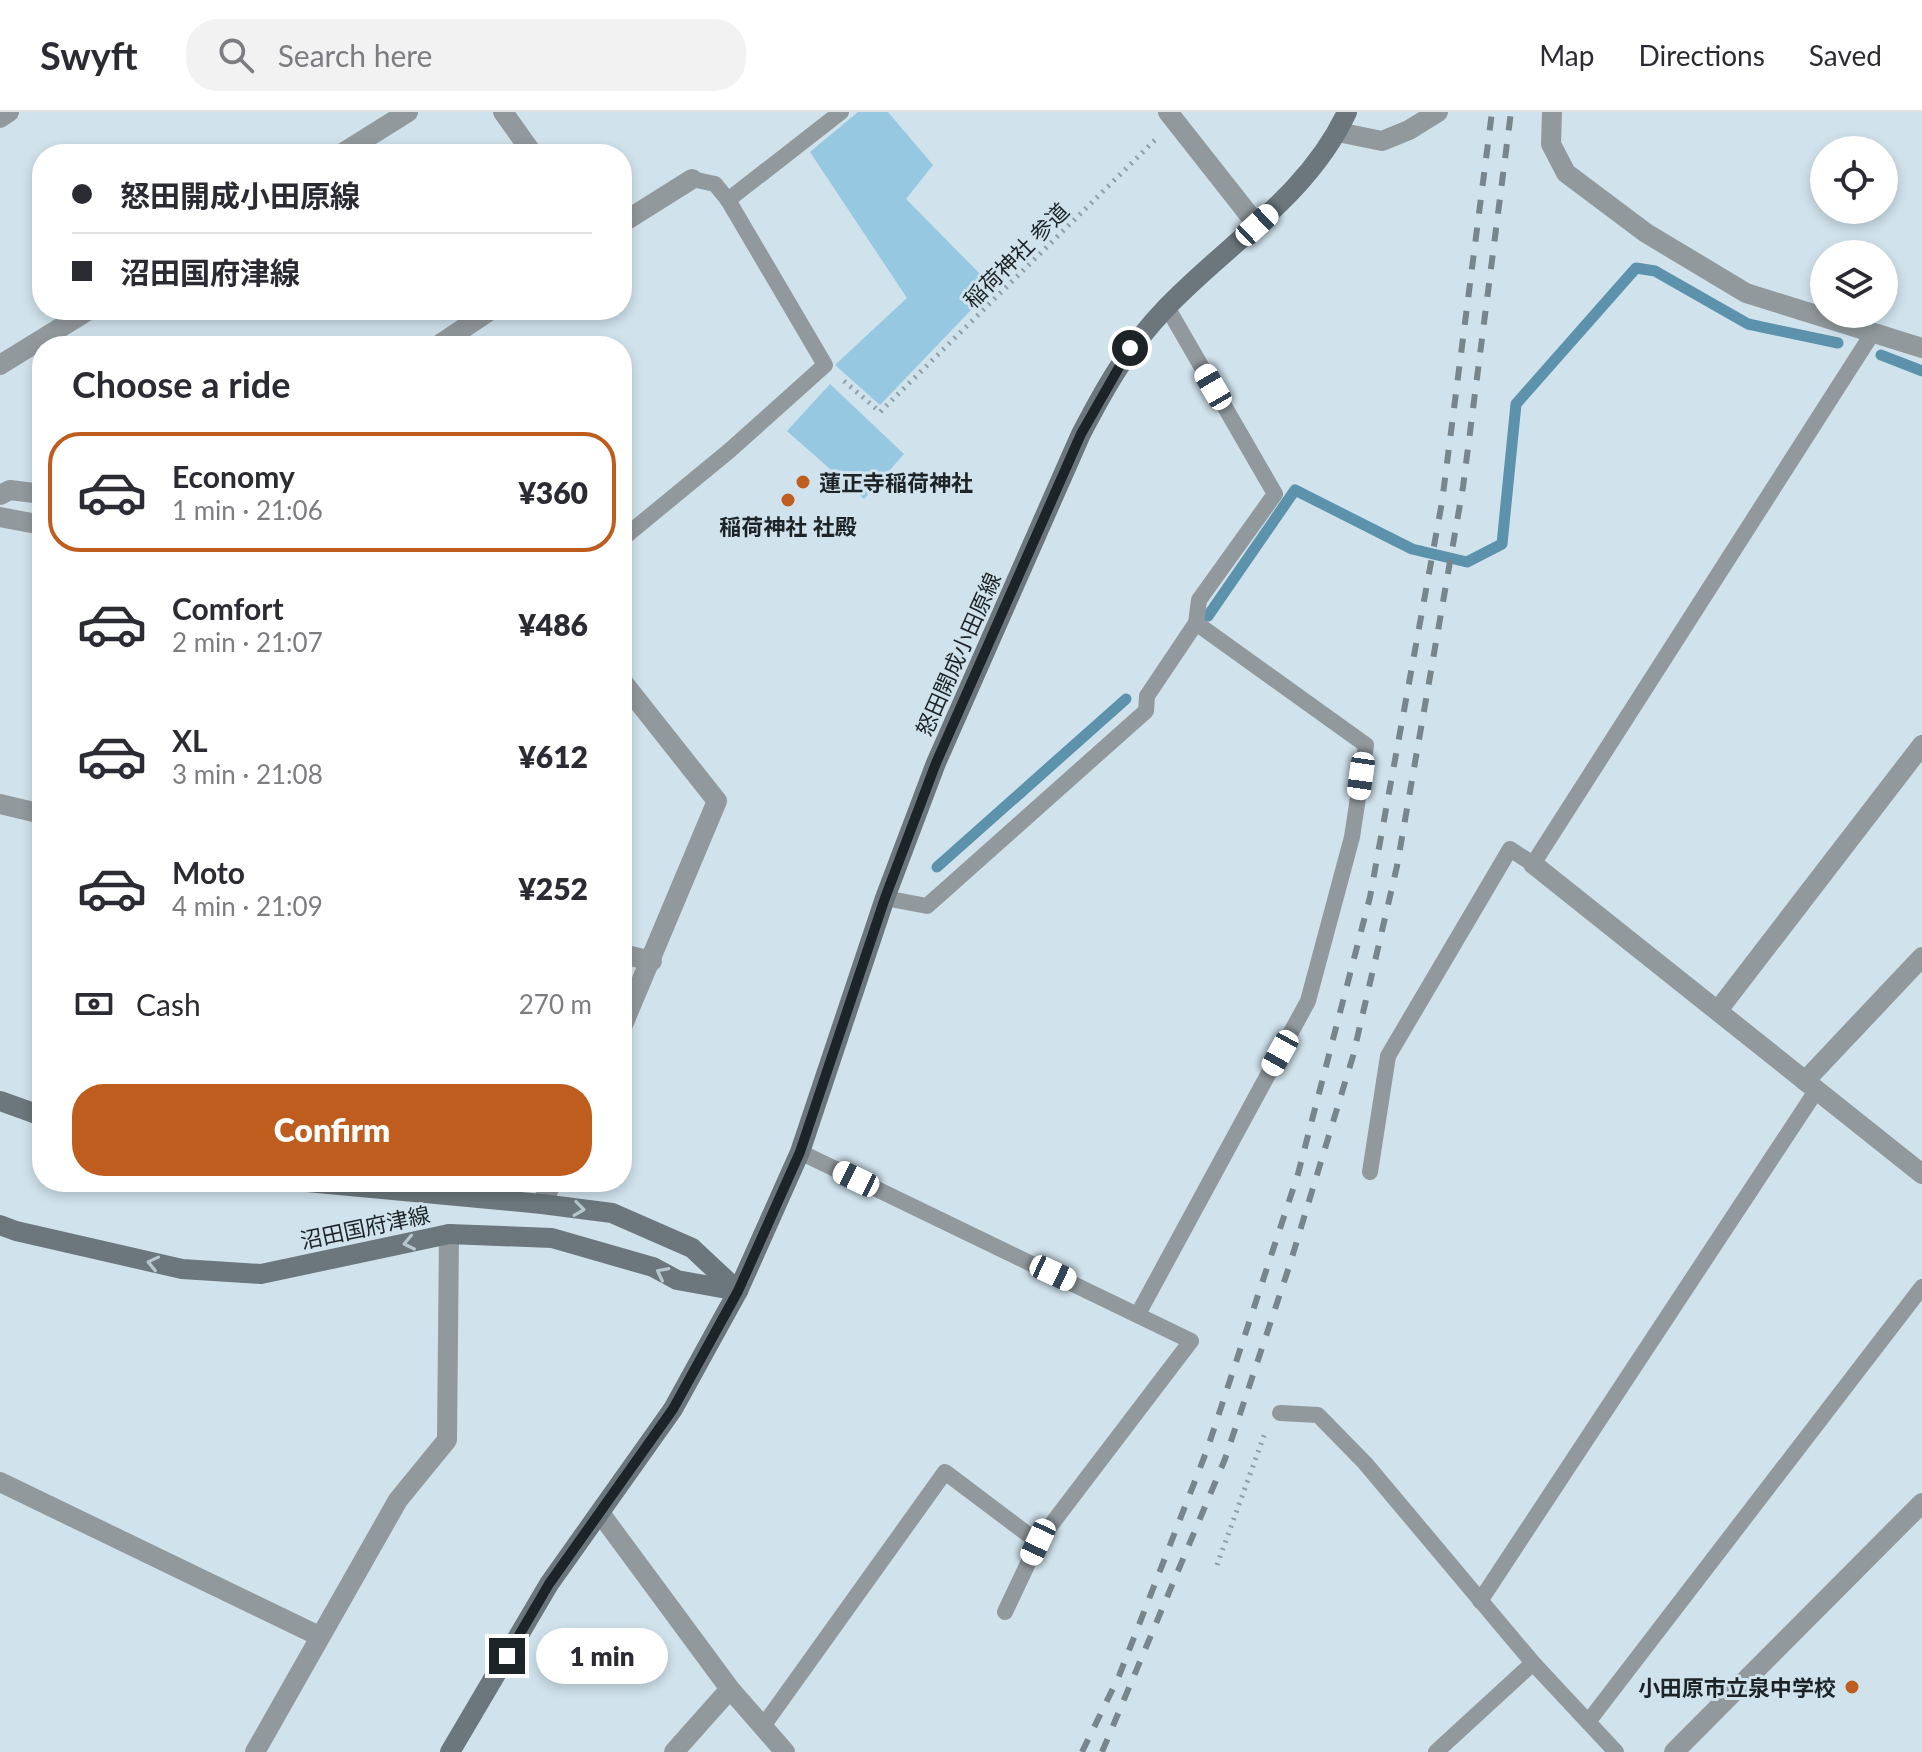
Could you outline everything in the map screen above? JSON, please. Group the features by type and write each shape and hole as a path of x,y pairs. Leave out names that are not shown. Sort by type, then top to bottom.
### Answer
{"main road":[{"name":"怒田開成小田原線","path":"738,1291 800,1152 885,898 936,763 1081,434 1130,348 1210,265 1300,184 1338,132 1347,112"},
{"path":"0,1101 32,1112"},
{"name":"沼田国府津線","path":"414,1192 612,1213 692,1248 738,1291"},
{"name":"沼田国府津線","path":"0,1225 182,1269 261,1274 449,1234 552,1238 653,1267 677,1280 738,1291"},
{"path":"450,1752 549,1584 673,1409 738,1291"}],"street":[{"path":"0,118 9,112"},
{"path":"357,144 408,112"},
{"path":"503,112 526,144"},
{"path":"1338,132 1382,141 1409,130 1438,112"},
{"path":"1552,112 1551,144 1566,173 1646,233 1746,293 1922,348"},
{"path":"1172,116 1257,225"},
{"path":"632,217 692,179"},
{"path":"47,336 73,320"},
{"path":"452,336 476,320"},
{"path":"0,365 32,345"},
{"path":"0,495 10,490 32,493"},
{"path":"0,517 32,523"},
{"path":"632,694 717,801 632,1005"},
{"path":"1719,1009 1922,745"},
{"path":"0,804 32,812"},
{"path":"1533,864 1719,1009 1922,1174"},
{"path":"632,956 652,961"},
{"path":"1810,1086 1922,957"},
{"path":"542,1204 547,1192"},
{"path":"255,1752 398,1500 447,1440 449,1234"},
{"path":"0,1482 319,1636"},
{"path":"1674,1752 1922,1503"},
{"path":"600,1513 730,1689 785,1752"},
{"path":"674,1752 730,1689"}],"lane":[{"path":"728,200 841,112"},
{"path":"632,531 729,451 825,365 728,200 715,184 692,179"},
{"path":"885,898 927,906 1146,711 1147,696 1196,623 1199,600 1275,494 1167,307"},
{"path":"1370,1172 1388,1056 1510,849 1533,864 1872,334"},
{"path":"1138,1314 1308,1001 1352,837 1366,745 1196,623"},
{"path":"1480,1601 1810,1086"},
{"path":"800,1152 1191,1341 1038,1542 1005,1612"},
{"path":"1588,1722 1922,1287"},
{"path":"1280,1413 1318,1415 1365,1463 1533,1663 1616,1752"},
{"path":"763,1726 945,1472 1038,1542"},
{"path":"1436,1752 1533,1663"}],"path":[{"name":"稲荷神社 参道","path":"825,365 880,412 1172,116"},
{"path":"1217,1565 1268,1425 1280,1413"}],"shaded area":[{"path":"858,112 888,112 933,165 906,199 993,287 880,405 835,365 907,298 810,152"},
{"path":"830,384 904,454 864,499 787,431"}],"waterway":[{"path":"1208,616 1295,490 1412,549 1467,562 1502,544 1516,404 1636,268 1655,271 1748,324 1838,343"},
{"path":"1881,355 1922,371"},
{"path":"937,867 1126,699"}],"railway":[{"path":"1082,1752 1119,1676 1207,1450 1298,1174 1370,897 1442,502 1492,112"},
{"path":"1102,1752 1225,1459 1289,1267 1353,1056 1397,866 1463,487 1511,112"}],"place":[{"name":"蓮正寺稲荷神社","path":"803,482"},
{"name":"稲荷神社 社殿","path":"788,500"},
{"name":"小田原市立泉中学校","path":"1852,1687"}],"route":[{"path":"507,1656 549,1584 673,1409 738,1291 800,1152 885,898 936,763 1081,434 1130,348"}]}
